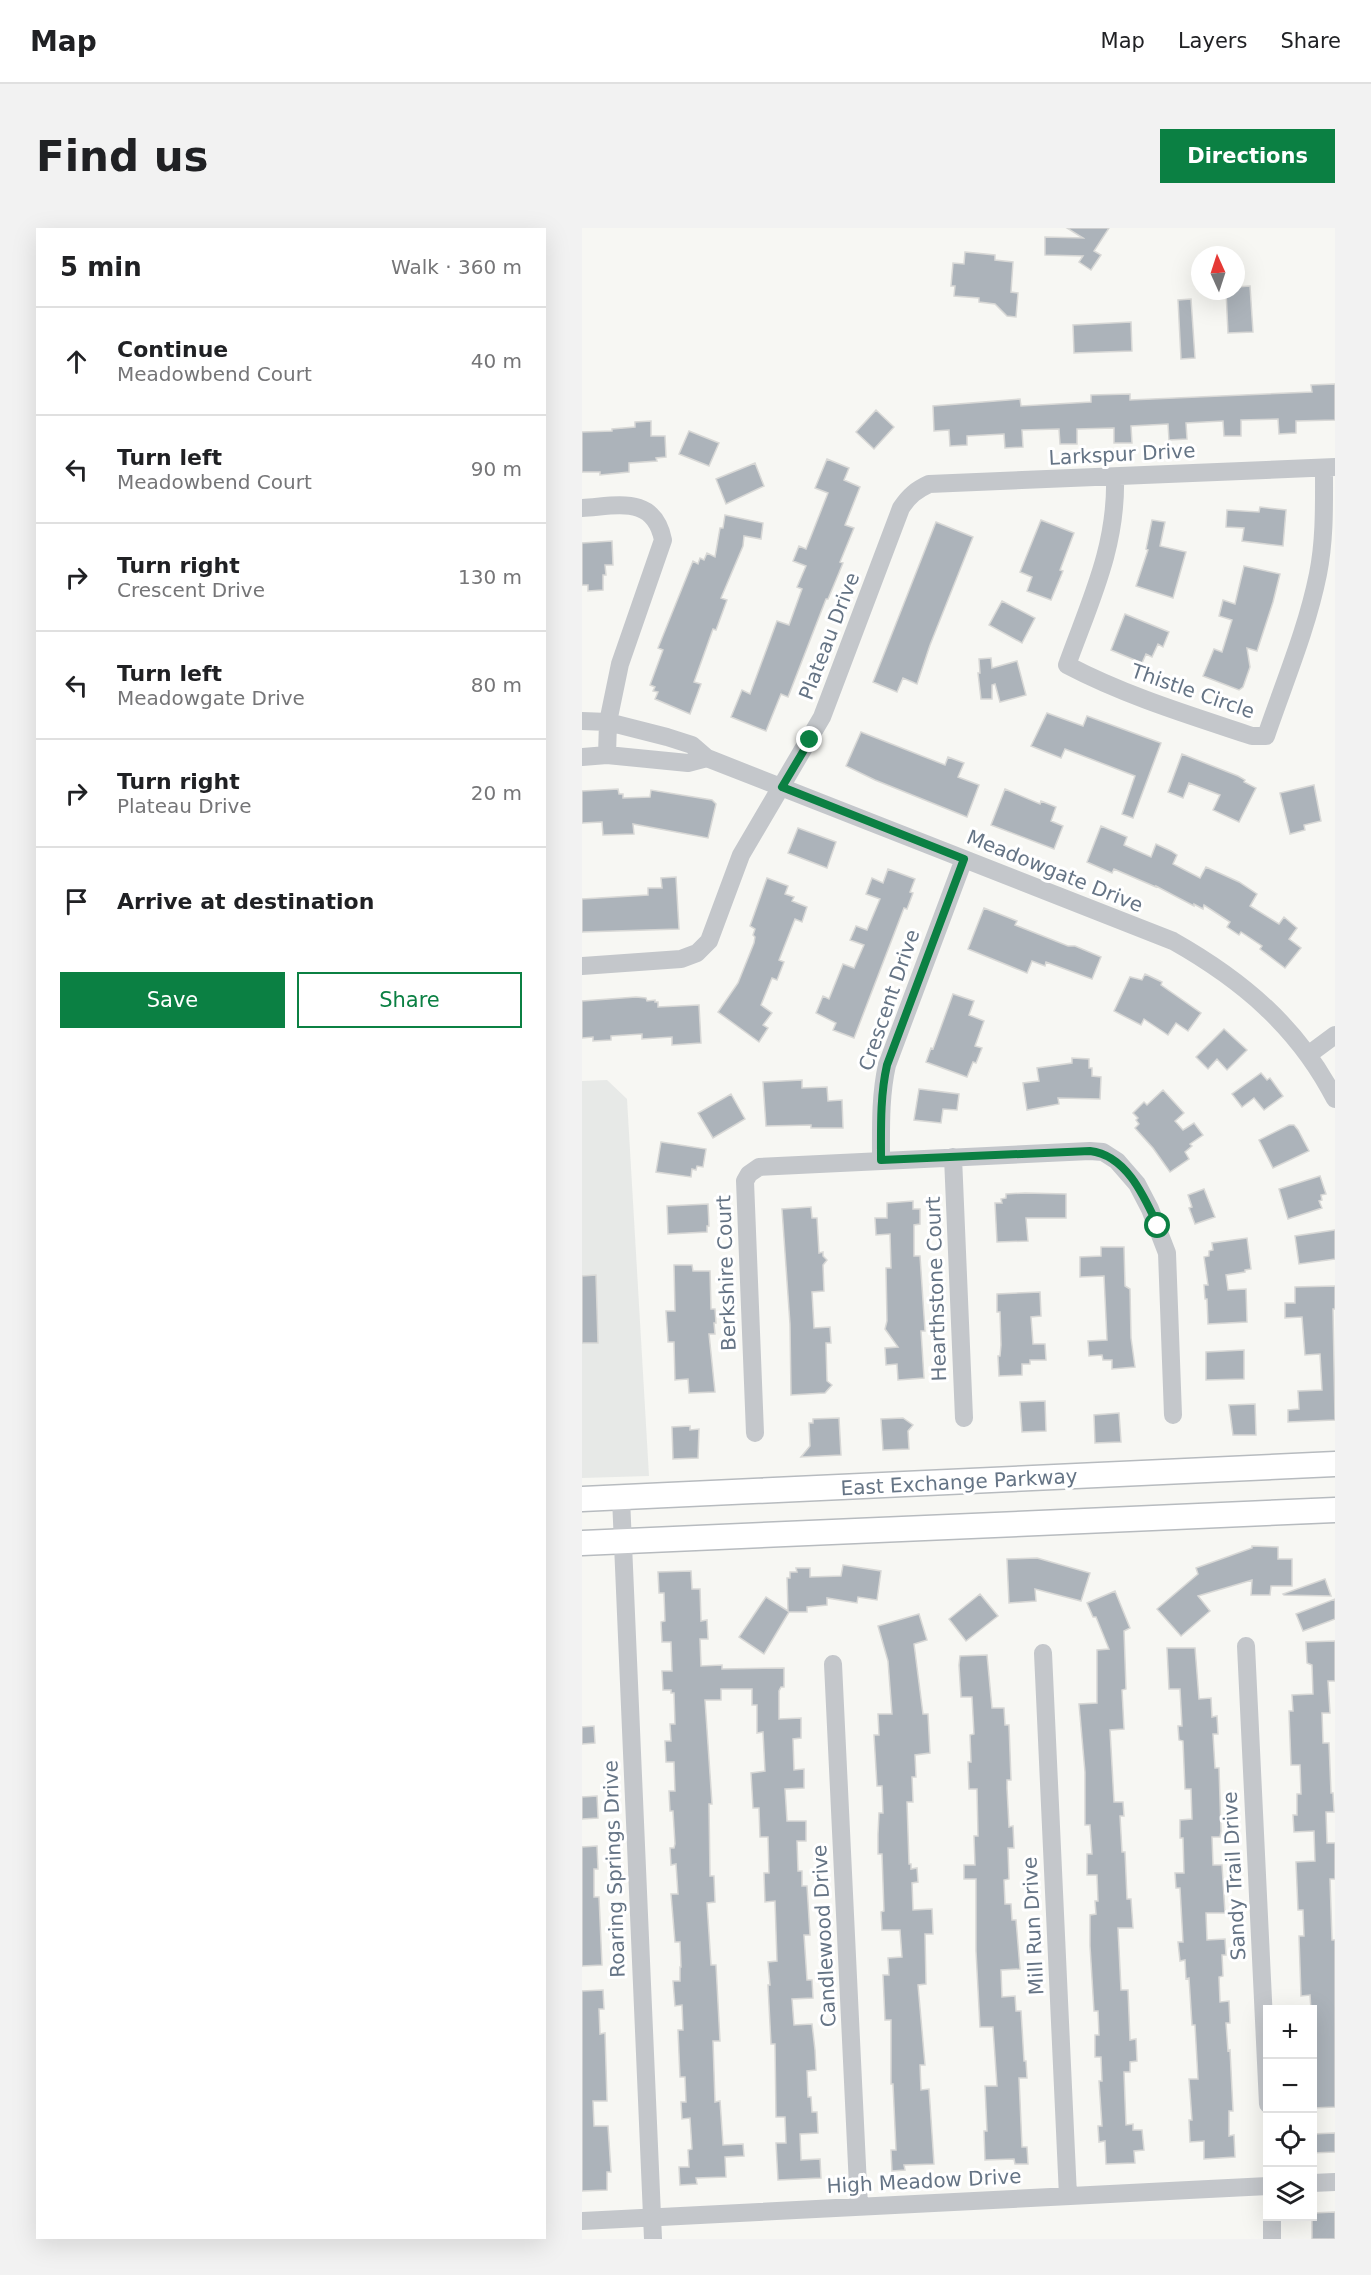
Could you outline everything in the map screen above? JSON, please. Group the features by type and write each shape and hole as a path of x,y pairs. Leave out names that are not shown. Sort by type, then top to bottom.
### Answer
{"main road":[{"name":"East Exchange Parkway","path":"582,1499 1335,1464"},
{"path":"582,1543 1335,1510"}],"street":[{"name":"Thistle Circle","path":"1115,477 1116,507 1104,565 1067,665 1103,684 1164,707 1252,736 1266,736 1312,598 1318,572 1329,468"},
{"name":"Larkspur Drive","path":"914,492 929,484 1329,468"},
{"name":"Plateau Drive","path":"582,966 681,959 697,953 709,941 745,848 822,717 901,508 914,492"},
{"path":"582,508 633,507 644,509 654,516 660,525 663,540 662,549 632,624 620,664 608,722 607,755"},
{"name":"Meadowgate Drive","path":"582,721 608,722 692,745 707,758 1173,941 1212,963 1280,1020 1308,1054 1335,1099"},
{"name":"Meadowgate Drive","path":"582,757 607,755 688,763 707,758"},
{"name":"Crescent Drive","path":"881,1160 881,1109 887,1065 964,859"},
{"path":"1308,1054 1335,1035"},
{"name":"Berkshire Court","path":"755,1433 745,1181 749,1174 759,1167 881,1160 1090,1151 1103,1152 1117,1161 1137,1184 1150,1209 1167,1253 1173,1415"},
{"name":"Hearthstone Court","path":"953,1157 964,1418"},
{"name":"Roaring Springs Drive","path":"621,1498 653,2239"},
{"name":"Sandy Trail Drive","path":"1246,1646 1266,2059"},
{"name":"Mill Run Drive","path":"1043,1653 1068,2196"},
{"name":"Candlewood Drive","path":"834,1664 859,2207"},
{"path":"1317,2183 1335,2182"},
{"name":"High Meadow Drive","path":"582,2222 1263,2186"},
{"path":"1272,2221 1272,2239"}],"shaded area":[{"path":"607,1080 627,1099 649,1476 582,1478 582,1081"}],"building":[{"path":"1067,228 1109,228 1094,251 1101,255 1091,270 1079,262 1083,256 1045,255 1045,237 1083,238"},
{"path":"965,252 995,255 995,260 1013,262 1011,292 1018,293 1016,317 1007,316 995,304 979,302 979,298 954,296 955,286 951,286 953,263 964,264"},
{"path":"1245,286 1250,286 1253,332 1228,333 1226,300 1245,300"},
{"path":"1191,299 1195,358 1181,359 1178,300"},
{"path":"1131,322 1132,351 1074,353 1073,325"},
{"path":"1335,384 1335,420 1296,421 1296,433 1279,434 1278,419 1241,420 1241,436 1224,436 1223,421 1186,423 1187,439 1169,440 1168,424 1131,426 1132,443 1114,443 1114,428 1077,429 1077,444 1060,444 1059,429 1022,430 1023,447 1005,448 1004,434 967,436 967,445 950,446 949,430 934,431 933,406 1020,399 1021,406 1091,402 1091,395 1130,394 1130,400 1312,392 1311,385"},
{"path":"876,410 894,427 874,449 856,432"},
{"path":"651,421 651,436 665,436 666,457 656,458 657,461 629,463 629,472 600,475 600,472 582,472 582,432 612,431 612,429 635,427 635,422"},
{"path":"689,431 719,443 709,466 679,454"},
{"path":"827,459 849,468 844,480 860,487 845,525 854,528 840,562 843,563 828,599 826,599 788,697 781,694 766,731 731,717 742,690 750,694 777,621 789,625 802,589 797,587 806,566 793,561 799,546 806,549 828,493 815,488"},
{"path":"755,463 764,486 726,504 716,479"},
{"path":"1260,507 1286,510 1283,546 1242,541 1244,528 1226,527 1227,510 1259,512"},
{"path":"725,515 763,523 761,539 744,536 743,546 721,598 727,600 716,630 713,629 694,682 701,684 690,714 655,699 658,692 653,691 655,687 650,685 663,650 658,648 693,561 698,564 700,558 704,560 707,553 715,557 720,528 723,528"},
{"path":"1041,520 1074,533 1060,570 1063,571 1051,600 1027,591 1032,577 1020,572"},
{"path":"1152,520 1165,522 1160,546 1186,552 1173,598 1136,586 1148,550 1146,549"},
{"path":"936,522 973,537 917,684 903,678 897,692 873,682"},
{"path":"612,541 613,565 605,565 603,590 588,591 588,585 582,585 582,543"},
{"path":"1244,566 1280,574 1257,651 1247,648 1250,667 1243,687 1239,690 1203,676 1214,649 1222,652 1232,620 1219,616 1223,600 1235,604"},
{"path":"1002,601 1035,618 1022,643 989,625"},
{"path":"1125,614 1169,632 1163,647 1158,644 1152,657 1146,654 1142,663 1111,650"},
{"path":"991,658 992,668 1017,661 1026,695 1000,702 995,684 992,685 992,699 981,699 979,659"},
{"path":"1047,713 1083,726 1087,716 1161,743 1133,818 1122,814 1135,776 1065,749 1061,758 1031,746"},
{"path":"861,732 945,765 948,757 964,763 958,777 979,785 967,817 846,766"},
{"path":"1182,754 1238,776 1256,788 1239,822 1213,810 1220,795 1189,783 1183,798 1168,792"},
{"path":"1314,785 1321,821 1304,825 1305,830 1290,834 1280,793"},
{"path":"618,789 619,794 623,794 623,798 650,797 651,790 712,800 716,804 708,838 633,824 634,834 603,835 602,822 582,823 582,791"},
{"path":"1005,789 1040,804 1041,801 1056,807 1051,821 1063,826 1054,849 991,825"},
{"path":"1101,826 1127,837 1124,845 1151,857 1156,844 1171,851 1177,855 1173,864 1200,878 1206,867 1239,882 1257,894 1250,906 1279,924 1284,917 1297,928 1289,939 1301,948 1285,968 1260,949 1262,946 1241,932 1239,935 1227,927 1230,922 1204,905 1203,909 1194,904 1194,906 1156,886 1114,869 1112,873 1087,862"},
{"path":"798,828 836,842 827,868 788,853"},
{"path":"888,869 915,879 910,892 913,893 907,909 904,908 854,1038 833,1030 836,1023 816,1013 823,996 829,999 843,964 854,968 864,945 850,940 856,926 867,930 880,899 866,894 872,878 883,883"},
{"path":"676,877 679,929 582,932 582,899 648,895 648,888 662,888 661,878"},
{"path":"767,878 788,886 785,894 794,897 792,901 807,907 802,922 795,919 779,960 784,962 777,980 772,978 761,1005 772,1013 763,1025 768,1028 759,1042 718,1012 738,983 754,943 755,929 750,926"},
{"path":"984,908 1017,921 1015,925 1101,957 1092,979 1046,962 1045,966 1032,961 1027,973 968,949"},
{"path":"1145,974 1162,982 1161,985 1201,1013 1188,1031 1176,1023 1168,1035 1144,1019 1141,1025 1114,1011 1130,977 1142,980"},
{"path":"953,994 974,1001 969,1015 984,1021 975,1046 982,1048 967,1077 926,1062"},
{"path":"646,998 647,1001 655,1000 658,1002 658,1007 699,1005 701,1043 672,1045 672,1037 642,1039 642,1034 611,1036 611,1040 593,1041 593,1037 582,1038 582,1001"},
{"path":"1224,1029 1247,1050 1227,1070 1217,1059 1208,1069 1196,1057"},
{"path":"1072,1058 1089,1059 1092,1076 1101,1077 1100,1099 1058,1098 1059,1104 1027,1110 1023,1083 1039,1081 1037,1068 1072,1063"},
{"path":"1261,1073 1267,1080 1270,1078 1283,1096 1264,1110 1254,1098 1242,1107 1232,1094"},
{"path":"802,1080 802,1088 827,1087 828,1101 842,1100 843,1128 811,1128 811,1125 766,1126 763,1082"},
{"path":"919,1089 959,1094 957,1110 943,1109 941,1123 914,1120"},
{"path":"1163,1090 1184,1113 1175,1121 1183,1130 1194,1123 1203,1135 1190,1144 1192,1146 1185,1152 1189,1159 1170,1172 1135,1128 1139,1124 1136,1120 1138,1118 1133,1113 1144,1102 1147,1105"},
{"path":"731,1094 745,1119 713,1138 698,1113"},
{"path":"1289,1125 1294,1125 1298,1130 1309,1151 1273,1168 1259,1140"},
{"path":"661,1142 706,1149 703,1167 697,1166 696,1170 692,1169 691,1177 656,1172"},
{"path":"1320,1176 1326,1194 1321,1195 1322,1200 1319,1201 1322,1208 1288,1219 1279,1189"},
{"path":"1204,1189 1215,1217 1195,1224 1189,1208 1192,1207 1188,1195"},
{"path":"1006,1194 1066,1194 1066,1218 1026,1218 1028,1241 997,1242 995,1203 1002,1203 1001,1199 1006,1198"},
{"path":"913,1201 913,1209 920,1209 920,1224 914,1225 914,1256 920,1256 925,1331 921,1331 924,1378 898,1380 897,1364 886,1365 885,1348 898,1347 885,1329 887,1321 886,1268 891,1268 890,1234 876,1235 875,1218 887,1218 887,1203"},
{"path":"708,1204 707,1232 668,1234 667,1206"},
{"path":"811,1207 812,1218 817,1218 819,1253 823,1252 827,1260 823,1265 824,1291 812,1292 814,1328 830,1327 831,1343 826,1343 827,1381 832,1385 825,1393 791,1395 790,1324 782,1209"},
{"path":"1335,1230 1335,1259 1299,1264 1295,1236"},
{"path":"1247,1238 1251,1269 1226,1275 1228,1290 1246,1289 1247,1322 1208,1324 1204,1285 1208,1285 1204,1257 1209,1256 1209,1251 1213,1250 1212,1243"},
{"path":"1101,1247 1124,1247 1125,1286 1130,1289 1131,1338 1135,1367 1112,1369 1112,1360 1103,1360 1102,1355 1089,1356 1088,1341 1107,1340 1104,1276 1080,1277 1080,1257 1101,1256"},
{"path":"674,1265 692,1265 693,1271 710,1271 711,1309 715,1309 716,1323 714,1323 715,1334 709,1334 715,1392 689,1393 688,1379 675,1380 674,1342 668,1342 666,1311 675,1311"},
{"path":"596,1275 598,1343 582,1343 582,1276"},
{"path":"1335,1286 1335,1309 1333,1309 1335,1420 1288,1422 1288,1410 1299,1409 1298,1391 1322,1390 1320,1354 1305,1355 1302,1317 1285,1318 1285,1303 1295,1303 1295,1287"},
{"path":"1040,1292 1041,1316 1031,1317 1033,1344 1045,1344 1046,1360 1030,1360 1030,1364 1022,1364 1022,1375 999,1376 998,1356 1000,1356 1001,1345 997,1294"},
{"path":"1244,1350 1244,1379 1206,1380 1206,1352"},
{"path":"1045,1401 1046,1431 1022,1432 1020,1402"},
{"path":"1255,1404 1256,1435 1233,1435 1229,1405"},
{"path":"1119,1413 1121,1442 1095,1443 1094,1415"},
{"path":"839,1418 841,1455 801,1457 810,1446 809,1423 813,1423 813,1419"},
{"path":"903,1418 913,1425 908,1431 909,1449 883,1450 881,1419"},
{"path":"690,1426 690,1430 699,1429 698,1458 673,1459 672,1427"},
{"path":"1252,1546 1278,1547 1278,1559 1292,1559 1292,1586 1271,1586 1270,1595 1251,1595 1252,1580 1198,1596 1210,1611 1181,1636 1157,1609 1198,1574 1196,1568 1252,1548"},
{"path":"1037,1558 1090,1573 1081,1601 1035,1589 1036,1601 1009,1603 1007,1559"},
{"path":"843,1565 881,1571 877,1600 858,1597 857,1603 827,1598 827,1605 807,1607 807,1612 789,1612 764,1654 739,1637 766,1597 788,1611 787,1578 790,1578 790,1572 797,1572 796,1568 810,1568 810,1577 841,1576"},
{"path":"691,1571 692,1589 700,1589 701,1621 707,1620 708,1639 700,1639 701,1666 722,1665 722,1669 784,1668 784,1687 781,1687 779,1691 779,1719 801,1718 801,1738 793,1739 794,1770 804,1769 804,1788 785,1789 787,1821 806,1821 806,1841 797,1841 798,1871 802,1871 802,1886 807,1886 810,1935 804,1935 807,1980 812,1980 813,1998 792,1999 794,2025 812,2024 815,2050 816,2070 807,2071 808,2097 811,2097 812,2112 817,2112 818,2133 800,2134 801,2160 820,2159 821,2178 778,2180 776,2143 786,2143 785,2117 776,2117 775,2044 771,2044 768,1985 770,1985 768,1962 777,1961 775,1901 765,1902 764,1873 769,1873 768,1837 760,1837 759,1808 753,1808 751,1773 765,1771 763,1732 757,1733 757,1705 752,1705 752,1689 721,1689 721,1700 705,1700 712,1804 709,1804 710,1876 714,1876 715,1902 707,1903 711,1965 716,1965 720,2041 713,2041 715,2102 720,2101 723,2145 743,2144 744,2156 725,2157 726,2177 696,2178 697,2184 680,2185 679,2167 689,2167 688,2150 692,2149 690,2118 682,2119 681,2102 686,2102 685,2077 680,2077 678,2030 683,2030 682,2005 675,2006 673,1981 680,1981 681,1967 680,1942 675,1942 671,1894 678,1894 676,1864 671,1865 670,1848 674,1848 675,1844 669,1791 675,1791 674,1762 666,1762 665,1741 671,1741 670,1724 675,1724 674,1693 671,1693 671,1690 663,1690 662,1671 672,1671 671,1642 662,1642 661,1622 665,1621 664,1593 659,1593 658,1572"},
{"path":"1325,1579 1331,1596 1283,1594"},
{"path":"1115,1591 1130,1628 1124,1631 1126,1689 1122,1690 1124,1729 1110,1730 1114,1802 1123,1802 1124,1816 1120,1816 1122,1852 1125,1852 1127,1899 1131,1899 1133,1928 1118,1928 1121,1990 1128,1990 1130,2040 1136,2039 1137,2061 1130,2062 1130,2072 1124,2072 1126,2125 1133,2124 1133,2130 1142,2130 1144,2150 1134,2151 1135,2163 1106,2164 1105,2141 1099,2142 1098,2126 1102,2126 1099,2081 1102,2081 1101,2057 1095,2057 1095,2035 1099,2035 1098,2011 1094,2011 1090,1946 1090,1915 1096,1914 1095,1901 1098,1901 1097,1875 1087,1875 1087,1854 1092,1854 1090,1825 1085,1825 1085,1772 1079,1704 1097,1703 1097,1650 1109,1649 1096,1617 1093,1617 1087,1603"},
{"path":"980,1594 998,1616 966,1641 949,1619"},
{"path":"1335,1599 1335,1619 1303,1631 1296,1614"},
{"path":"919,1614 927,1640 914,1644 923,1714 928,1714 930,1753 915,1755 916,1777 912,1777 913,1802 907,1802 909,1864 911,1864 911,1869 917,1868 918,1882 912,1883 913,1910 932,1909 933,1934 925,1934 926,1984 918,1985 925,2065 920,2065 921,2090 929,2089 934,2164 904,2165 905,2170 892,2171 891,2150 896,2150 893,2084 891,2084 891,2020 885,2020 883,1975 889,1975 888,1958 902,1957 900,1930 882,1930 881,1912 884,1911 882,1854 878,1854 878,1834 879,1813 883,1813 882,1786 877,1786 874,1735 879,1735 878,1714 892,1714 888,1661 878,1626"},
{"path":"1335,1641 1335,1681 1328,1681 1330,1713 1322,1713 1323,1743 1329,1743 1334,1812 1326,1812 1327,1843 1335,1843 1335,1879 1330,1879 1332,1940 1335,1940 1335,2107 1317,2108 1317,2005 1311,2005 1310,1995 1301,1996 1299,1936 1304,1936 1303,1910 1298,1910 1296,1862 1315,1861 1314,1831 1294,1832 1293,1815 1297,1815 1297,1794 1301,1794 1300,1765 1291,1765 1289,1711 1293,1711 1292,1695 1313,1694 1312,1665 1307,1663 1306,1642"},
{"path":"1167,1648 1195,1648 1199,1699 1211,1698 1212,1717 1217,1716 1218,1734 1213,1734 1215,1768 1219,1768 1221,1831 1220,1837 1212,1837 1213,1865 1222,1865 1225,1913 1206,1913 1207,1940 1225,1939 1226,1955 1222,1955 1223,1976 1219,1977 1220,2002 1229,2001 1230,2023 1226,2023 1228,2051 1230,2050 1233,2111 1229,2111 1229,2136 1234,2135 1235,2157 1204,2159 1204,2141 1190,2142 1189,2120 1192,2120 1189,2079 1198,2079 1195,2025 1192,2025 1189,1978 1186,1979 1185,1960 1180,1961 1178,1942 1183,1942 1180,1888 1176,1888 1175,1873 1184,1873 1180,1820 1192,1819 1191,1789 1185,1789 1183,1741 1179,1740 1178,1726 1182,1726 1180,1689 1169,1689"},
{"path":"987,1655 992,1708 1004,1708 1005,1725 1009,1725 1011,1780 1007,1780 1007,1788 1009,1827 1013,1826 1014,1848 1008,1848 1009,1879 1004,1880 1005,1904 1011,1904 1012,1920 1016,1920 1020,1969 1001,1970 1002,1997 1015,1996 1016,2011 1021,2011 1027,2078 1019,2078 1022,2147 1027,2147 1028,2164 1015,2164 1014,2159 985,2160 984,2131 987,2131 985,2086 997,2086 993,2027 980,2027 976,1951 976,1879 964,1879 964,1865 975,1865 974,1836 978,1836 977,1789 969,1789 970,1735 974,1734 972,1697 961,1697 959,1665 960,1656"},
{"path":"594,1726 595,1743 582,1744 582,1727"},
{"path":"597,1796 598,1818 582,1819 582,1797"},
{"path":"597,1846 598,1869 594,1869 594,1897 599,1897 602,1965 582,1966 582,1847"},
{"path":"603,1990 604,2009 599,2009 600,2034 605,2033 607,2101 593,2101 594,2126 608,2126 611,2172 607,2172 607,2190 582,2191 582,1991"},
{"path":"1335,2133 1335,2152 1317,2153 1317,2134"},
{"path":"1335,2212 1335,2239 1312,2239 1312,2221 1317,2221 1317,2213"}],"route":[{"path":"810,740 782,787 964,859 887,1065 881,1109 881,1160 1103,1152 1117,1161 1137,1184 1158,1226"}]}
